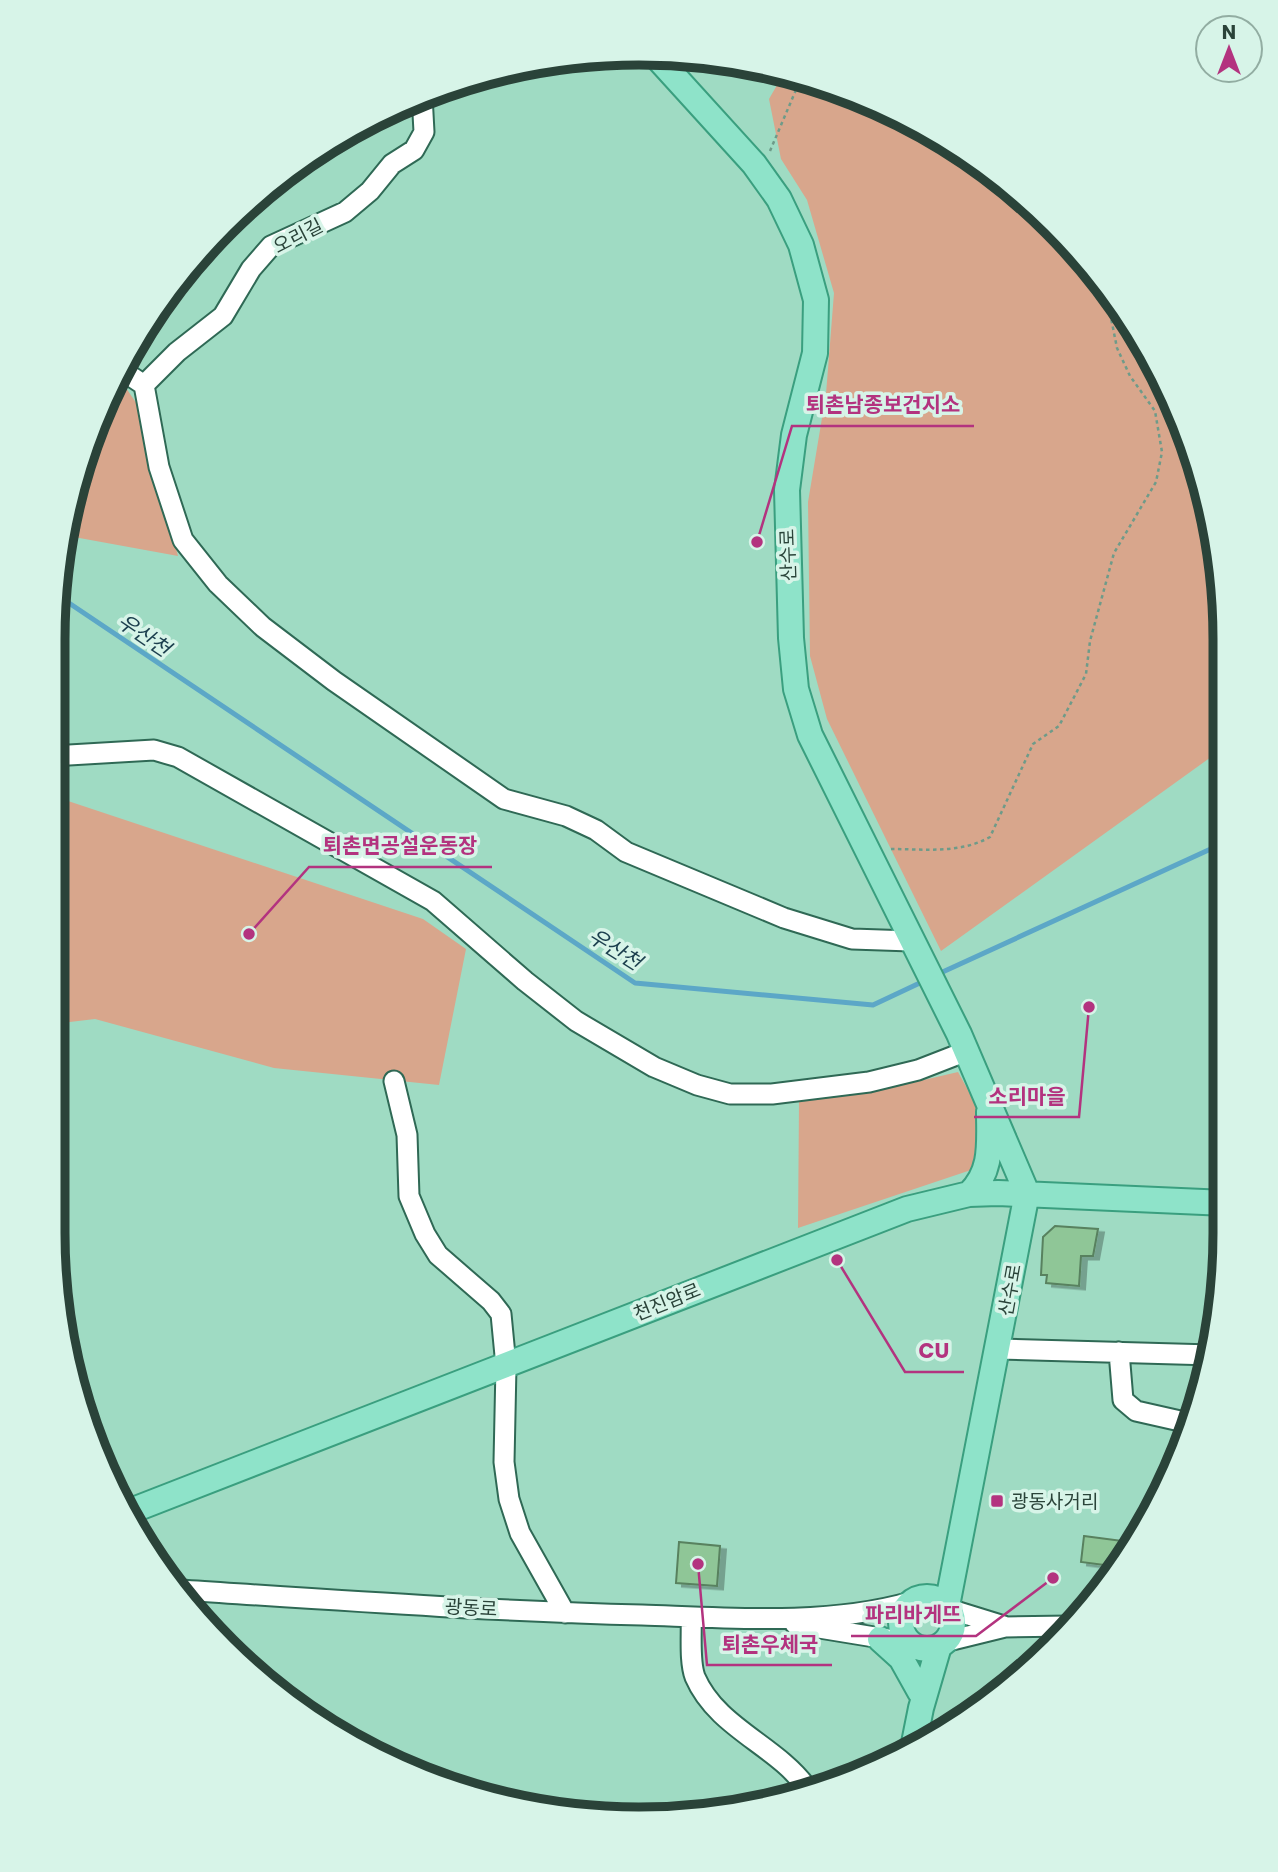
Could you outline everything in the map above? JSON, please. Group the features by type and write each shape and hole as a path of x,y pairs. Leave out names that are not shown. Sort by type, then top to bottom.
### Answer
{"main road":[{"name":"산수로","path":"665,66 754,164 789,217 816,300 815,353 794,435 787,490 790,638 796,689 810,735 963,1042"},
{"path":"963,1042 1027,1192"},
{"path":"969,1194 982,1182 986,1168 989,1101"},
{"name":"산수로","path":"948,1608 1027,1192"},
{"name":"천진암로","path":"136,1509 863,1224 969,1194 1027,1192 1213,1202"},
{"path":"928,1645 902,1630 901,1622 915,1600 956,1556"},
{"path":"915,1600 934,1598 948,1608 953,1626 928,1645 915,1736"},
{"path":"880,1639 901,1658 920,1700"}],"street":[{"name":"오리길","path":"144,385 177,352 223,316 251,269 271,246 345,212 370,191 392,164 414,150 424,132 423,107"},
{"path":"129,375 144,385 159,467 183,540 218,584 263,627 334,681 505,799 566,816 596,830 626,852 784,918 852,939 916,950"},
{"path":"65,755 154,750 178,757 433,901 524,981 576,1021 654,1067 697,1085 730,1094 806,1090 869,1082 918,1070 963,1042"},
{"path":"394,1081 407,1135 409,1196 438,1255 491,1301 501,1314 506,1366 504,1462 509,1499 520,1533 565,1613"},
{"path":"999,1349 1200,1354"},
{"path":"1119,1352 1123,1399 1136,1411 1182,1421"},
{"name":"광동로","path":"189,1591 565,1613 763,1619"},
{"path":"763,1619 882,1610 915,1600"},
{"path":"948,1608 1006,1627"},
{"path":"691,1617 695,1676 724,1718 784,1761 803,1783"},
{"path":"763,1619 928,1645 1006,1627 1057,1626"}],"path":[{"path":"754,164 770,150 797,87"},
{"path":"866,849 955,849 978,844 990,837 1033,744 1059,726 1086,674 1090,641 1114,553 1156,482 1162,453 1155,411 1130,376 1117,348 1112,314"}],"shaded area":[{"path":"779,82 824,95 893,124 989,183 1045,233 1095,289 1154,385 1183,454 1202,527 1212,601 1213,756 941,951 827,719 810,656 808,502 826,394 834,293 807,200 781,159 769,99"},
{"path":"124,385 139,407 178,556 74,537 95,454"},
{"path":"65,800 423,919 466,949 439,1085 274,1068 95,1019 65,1023"},
{"path":"958,1072 978,1108 974,1169 798,1228 799,1102 885,1089"}],"building":[{"path":"1055,1226 1098,1229 1093,1256 1081,1256 1079,1286 1046,1283 1047,1275 1041,1275 1043,1237"},
{"path":"1084,1536 1123,1541 1107,1565 1081,1562"},
{"path":"679,1542 720,1546 717,1586 676,1583"}],"waterway":[{"name":"우산천","path":"66,601 635,983 873,1005 924,981"},
{"name":"우산천","path":"936,975 1213,848"}],"place":[{"name":"퇴촌남종보건지소","path":"757,542"},
{"name":"퇴촌면공설운동장","path":"249,934"},
{"name":"소리마을","path":"1089,1007"},
{"name":"CU","path":"837,1260"},
{"name":"광동사거리","path":"997,1501"},
{"name":"퇴촌우체국","path":"698,1564"},
{"name":"파리바게뜨","path":"1053,1578"}]}
